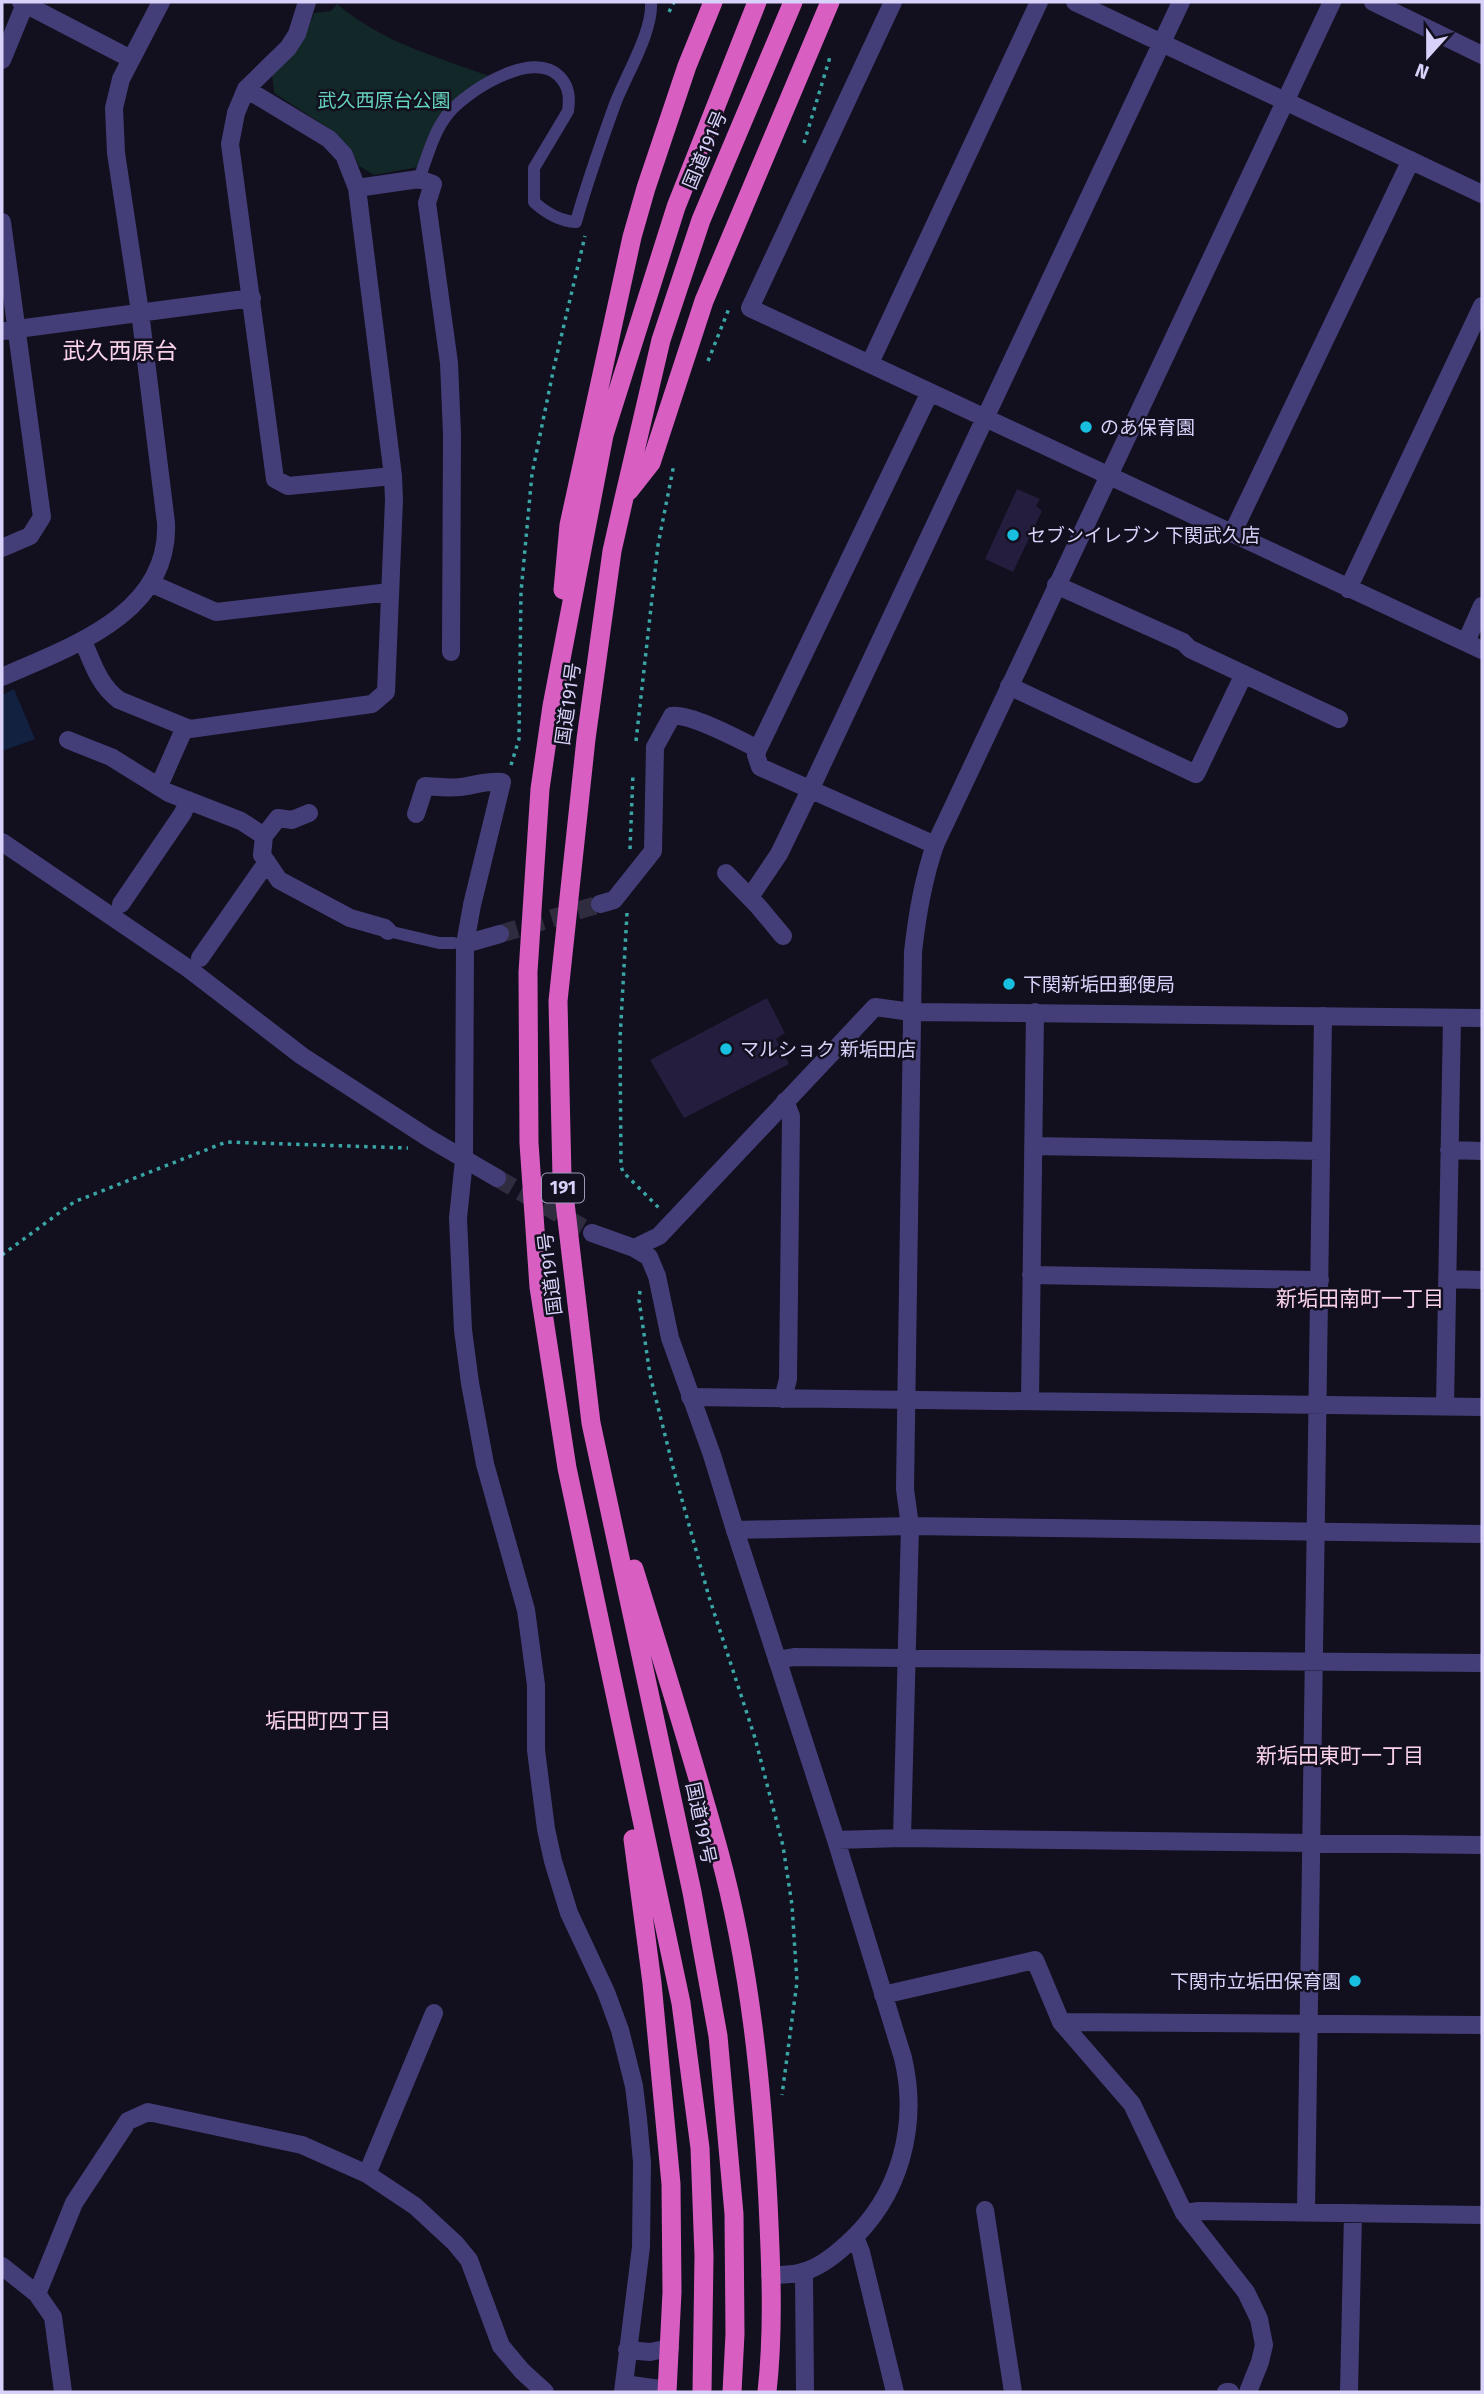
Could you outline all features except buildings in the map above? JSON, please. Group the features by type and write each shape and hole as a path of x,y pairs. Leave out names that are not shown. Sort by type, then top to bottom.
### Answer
{"highway":[{"path":"552,706 569,525 624,271 650,175 687,66 713,2"},
{"name":"国道191号","path":"702,2392 704,2256 700,2148 694,2099 681,2003 566,1468 539,1287 529,1143 528,972 541,789 552,706 604,435 676,207 757,2"},
{"name":"国道191号","path":"732,2392 736,2321 734,2214 718,2036 687,1867 591,1423 562,1177 558,1001 586,739 612,551 624,498 662,340 701,219 793,2"},
{"path":"624,498 651,463 704,301 830,2"},
{"path":"591,1423 719,1853 742,1963 763,2120 770,2275 770,2369 767,2392"},
{"path":"611,1682 652,1983 671,2184 673,2292 667,2391"}],"street":[{"path":"2,677 83,641 114,622 150,583 160,564 167,539 140,312 114,136 116,95 121,79 161,2"},
{"path":"307,2 297,34 288,48 246,89 236,113 230,144 275,479 288,486 393,476"},
{"path":"893,2 750,308 1482,650"},
{"path":"870,363 1039,2"},
{"path":"1075,2 1482,194"},
{"path":"750,897 769,872 810,790 1181,2"},
{"path":"902,1838 910,1526 905,1489 911,1012 913,952 920,896 935,845 1332,2"},
{"path":"1373,2 1482,55"},
{"path":"2,60 23,3 131,59"},
{"path":"83,641 100,680 110,694 190,729 372,704 386,692 393,476 357,188 344,155 329,139 246,89"},
{"path":"1232,534 1411,159"},
{"path":"357,188 419,179 432,184 427,203 449,363 452,434 451,652"},
{"path":"2,222 9,330 42,517 30,536 2,548"},
{"path":"9,330 252,298"},
{"path":"1348,589 1482,306"},
{"path":"930,393 756,755 760,767 935,845"},
{"path":"150,583 216,612 390,592"},
{"path":"1056,584 1183,642 1190,649 1339,719"},
{"path":"1466,642 1482,606"},
{"path":"1009,686 1196,774 1244,674"},
{"path":"600,904 614,900 653,851 654,747 672,716 679,715 694,720 758,749"},
{"path":"159,786 185,727"},
{"path":"68,740 111,757 159,786 185,806 241,821 264,836"},
{"path":"416,814 425,786 450,788 485,781 502,782 472,905 459,943 464,1160 458,1218 463,1330 485,1464 526,1610 536,1685 536,1750 553,1861 569,1913 620,2029 637,2108 642,2162 641,2247 624,2388 667,2391"},
{"path":"121,904 185,806"},
{"path":"309,813 292,820 278,818 264,836 262,855 279,880 349,918 388,931"},
{"path":"2,842 189,970 302,1056 430,1139 496,1178"},
{"path":"200,958 267,862"},
{"path":"726,873 783,936"},
{"path":"459,943 500,934"},
{"path":"634,1248 659,1236 874,1007 911,1012 1482,1018"},
{"path":"1030,1401 1035,1012"},
{"path":"1306,2211 1323,1016"},
{"path":"1445,1406 1452,1018"},
{"path":"783,1399 788,1379 791,1116 785,1101"},
{"path":"1033,1146 1321,1151"},
{"path":"1449,1150 1482,1151"},
{"path":"592,1233 634,1248 649,1257 657,1276 670,1338 712,1455 836,1840 908,2077 908,2133 901,2163 878,2209 855,2237 836,2254 804,2272 770,2275"},
{"path":"1031,1275 1320,1280"},
{"path":"1447,1279 1482,1280"},
{"path":"690,1397 1482,1407"},
{"path":"735,1530 910,1526 1482,1534"},
{"path":"777,1660 794,1657 906,1657 1482,1663"},
{"path":"836,1840 902,1838 1482,1846"},
{"path":"883,1995 1035,1960 1061,2022 1132,2104 1184,2213 1246,2292 1259,2319 1264,2345 1248,2392"},
{"path":"367,2174 434,2013"},
{"path":"1061,2022 1482,2025"},
{"path":"37,2294 74,2203 128,2121 148,2112 302,2145 367,2174 415,2206 469,2260 501,2346 522,2371 545,2392"},
{"path":"985,2210 1013,2392"},
{"path":"1184,2213 1306,2211 1482,2214"},
{"path":"1349,2392 1353,2213"},
{"path":"855,2237 895,2392"},
{"path":"2,2266 37,2294 53,2317 63,2392"},
{"path":"804,2272 805,2392"},
{"path":"627,2350 650,2352 670,2348"}],"lane":[{"path":"419,179 448,114 478,89 499,77 544,66 563,80 567,87 569,104 568,111 534,168 534,202 543,210 565,221 576,222 615,103 648,26 652,11 651,2"},
{"path":"388,931 439,943 459,943"}],"path":[{"path":"665,18 674,2"},
{"path":"801,151 831,56"},
{"path":"510,771 519,739 521,592 532,474 585,236"},
{"path":"704,371 734,297"},
{"path":"635,751 656,558 676,453"},
{"path":"634,763 620,1040 621,1166 623,1172 661,1210"},
{"path":"2,1255 74,1202 226,1142 409,1148 430,1139"},
{"path":"640,1289 639,1300 650,1375 674,1471 709,1597 758,1749 783,1846 792,1905 797,1982 782,2098"}],"green space":[{"name":"武久西原台公園","path":"337,4 391,38 489,76 472,89 418,167 374,175 359,166 351,149 330,129 274,93 272,73 298,46 314,13 331,11"}],"water":[{"path":"14,689 35,739 2,751 2,695"}],"tunnel":[{"path":"500,934 600,904"},
{"path":"497,1178 592,1233"}],"place":[{"name":"のあ保育園","path":"1086,427"},
{"name":"セブンイレブン 下関武久店","path":"1013,535"},
{"name":"下関新垢田郵便局","path":"1009,984"},
{"name":"マルショク 新垢田店","path":"726,1049"},
{"name":"下関市立垢田保育園","path":"1355,1981"}],"district":[{"name":"武久西原台","path":"120,351"},
{"name":"新垢田南町一丁目","path":"1360,1299"},
{"name":"垢田町四丁目","path":"328,1721"},
{"name":"新垢田東町一丁目","path":"1340,1756"}]}
